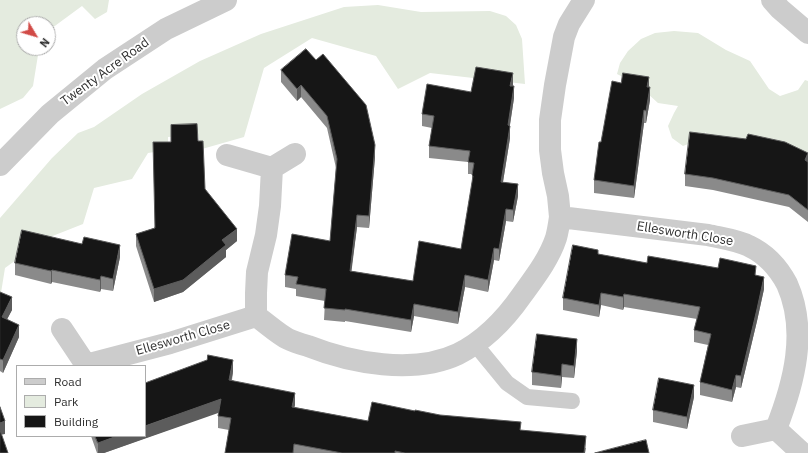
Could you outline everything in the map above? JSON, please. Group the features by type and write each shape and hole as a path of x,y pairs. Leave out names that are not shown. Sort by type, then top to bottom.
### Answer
{"street":[{"name":"Twenty Acre Road","path":"0,166 50,114 105,69 166,29 226,0"},
{"path":"567,0 569,24"},
{"path":"272,168 270,206 266,236 258,272 256,316 287,338 322,352 360,362 387,365 414,365 438,362 458,354 475,344 491,331 512,310 549,255 557,237 560,217 550,150 550,120 564,37 569,24 584,0"},
{"path":"772,3 808,33"},
{"path":"227,155 272,168 295,154"},
{"name":"Ellesworth Close","path":"560,217 708,235 748,245 762,253 773,263 783,276 790,291 796,309 798,327 798,347 793,376 786,404 776,429"},
{"name":"Ellesworth Close","path":"90,365 170,343 256,316"},
{"name":"Ellesworth Close","path":"62,329 85,365"},
{"path":"742,436 776,429 802,453"}],"lane":[{"path":"475,344 507,383 527,397 572,401"}],"green space":[{"path":"0,0 109,0 107,12 95,19 82,6 56,25 56,16 16,16 16,56 38,56 33,86 23,98 0,109"},
{"path":"378,5 421,12 490,11 506,16 516,25 522,39 525,84 430,73 398,89 376,56 312,38 264,68 244,137 202,149 198,135 168,137 168,150 148,153 132,179 94,188 83,224 45,239 5,268 0,299 0,218 52,158 78,133 94,127 142,94 200,61 261,34 344,7"},
{"path":"674,31 698,33 726,50 750,61 769,89 780,96 798,90 805,80 808,81 808,171 708,143 706,132 696,141 683,146 672,138 668,126 678,106 658,103 637,84 617,74 620,63 628,51 641,39 655,33"}],"building":[{"path":"306,49 316,60 323,54 366,105 375,145 369,216 357,215 350,271 413,281 419,241 461,249 474,163 468,162 470,151 429,146 434,116 422,114 427,84 471,92 476,67 513,73 510,86 514,86 508,125 510,126 501,182 518,184 513,210 506,209 499,249 494,248 488,280 465,275 458,312 414,304 411,320 345,309 324,308 326,289 296,284 298,277 285,275 292,234 330,241 337,159 327,116 301,85 297,89 281,70"},
{"path":"623,73 649,77 647,87 650,87 646,111 644,110 634,186 594,180 599,142 601,142 612,81 621,83"},
{"path":"197,124 198,141 203,141 205,189 237,229 222,240 226,245 183,280 154,289 136,234 155,228 153,142 171,142 171,125"},
{"path":"690,132 746,139 748,134 785,142 808,153 805,160 808,162 808,210 789,195 713,178 685,174"},
{"path":"22,230 82,244 84,237 120,245 113,279 101,276 100,280 15,263"},
{"path":"573,245 598,250 598,254 647,263 648,256 718,268 720,258 756,266 755,275 764,277 741,376 736,375 732,390 700,382 711,334 694,330 700,307 624,294 623,297 601,293 599,305 563,298"},
{"path":"0,292 12,297 2,317 19,325 3,360 0,359"},
{"path":"537,334 577,339 574,366 562,364 561,376 532,372"},
{"path":"208,355 233,360 229,380 295,393 292,407 368,421 372,402 440,415 521,422 520,430 586,436 584,453 405,453 395,451 395,453 342,453 294,444 293,453 225,453 231,418 218,416 221,399 146,426 146,383 207,360"},
{"path":"659,378 694,385 687,417 653,410"},
{"path":"0,407 5,421 0,423"},
{"path":"0,430 8,453 0,453"},
{"path":"95,437 114,437 98,443"},
{"path":"646,440 649,453 595,453"}]}
